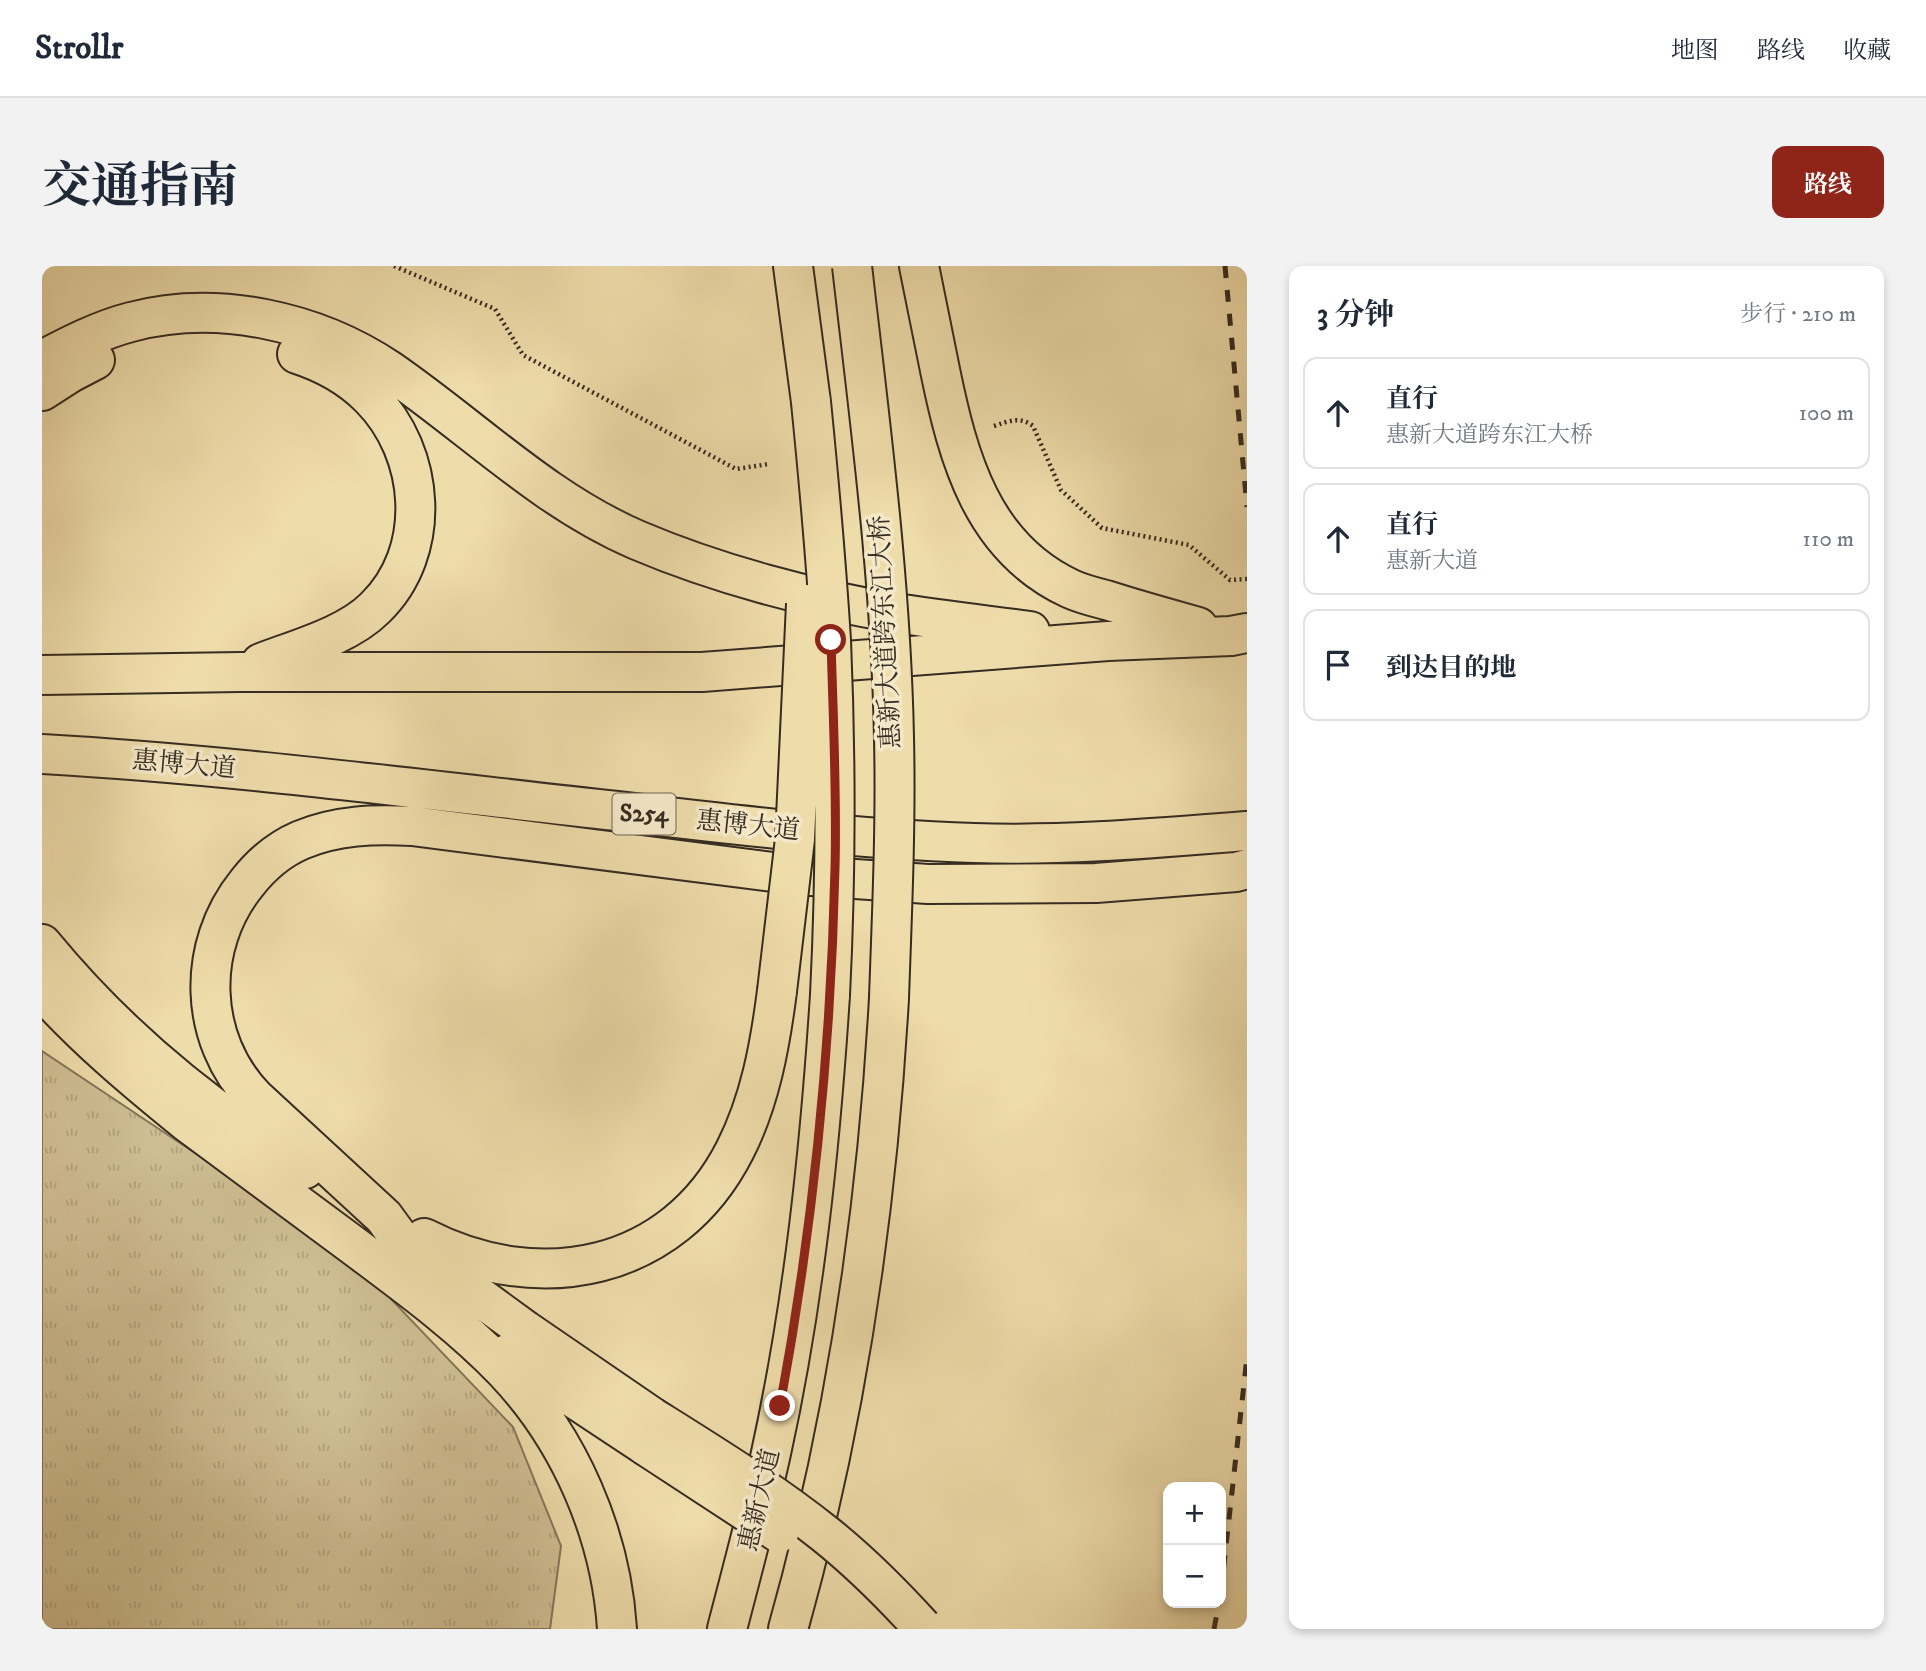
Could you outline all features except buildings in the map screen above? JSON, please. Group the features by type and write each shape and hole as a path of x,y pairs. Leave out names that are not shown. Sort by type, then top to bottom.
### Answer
{"main road":[{"path":"42,944 117,1026 204,1100 298,1164 384,1217 455,1252 484,1262 519,1268 552,1269 589,1265 618,1256 648,1242 684,1217 719,1177 736,1149 764,1070 777,991 795,839 811,402 793,266"},
{"name":"惠新大道跨东江大桥","path":"788,1629 826,1478 855,1324 875,1182 889,999 895,821 887,590 852,266"},
{"path":"919,266 948,408 961,455 977,495 1003,537 1033,566 1072,590 1239,634"},
{"path":"42,360 105,330 133,321 188,314 223,314 275,321 314,333 375,361 551,492 596,520 660,549 767,584 856,606 1108,641"},
{"path":"42,391 88,363 126,349 172,340 216,338 276,348 322,363 362,389 386,417 405,454 416,500 412,544 397,582 372,611 349,627 240,672"},
{"name":"惠新大道","path":"727,1629 772,1452 798,1307 819,1140 830,995 835,866 833,704 826,567 811,402"},
{"path":"42,675 702,672 1108,641 1239,634"},
{"name":"惠博大道","path":"42,754 227,768 718,823 877,838 978,843 1090,842 1247,831"},
{"path":"649,1432 524,1330 400,1239 384,1217 251,1093 233,1068 225,1054 213,1016 209,990 210,968 226,916 259,869 300,840 357,825 412,826 797,875 928,884 1096,883 1247,869"},
{"path":"42,990 99,1047 187,1123"},
{"path":"42,1027 187,1123 421,1296 475,1342 518,1385 536,1407 568,1459 583,1490 599,1534 614,1598 617,1629"},
{"path":"421,1296 649,1432 737,1471 796,1511 886,1589 911,1628"}],"path":[{"path":"394,266 495,309 523,355 558,374 736,468 768,464"},
{"path":"994,426 1013,419 1026,420 1033,426 1061,490 1102,527 1189,545 1230,580 1247,579"}],"green space":[{"path":"42,1051 351,1257 513,1427 561,1546 550,1629 42,1629"}],"railway":[{"path":"1225,266 1247,507"},
{"path":"1226,1546 1247,1357"},
{"path":"1214,1629 1218,1608"}],"route":[{"path":"780,1406 806,1256 825,1072 835,866 831,640"}]}
